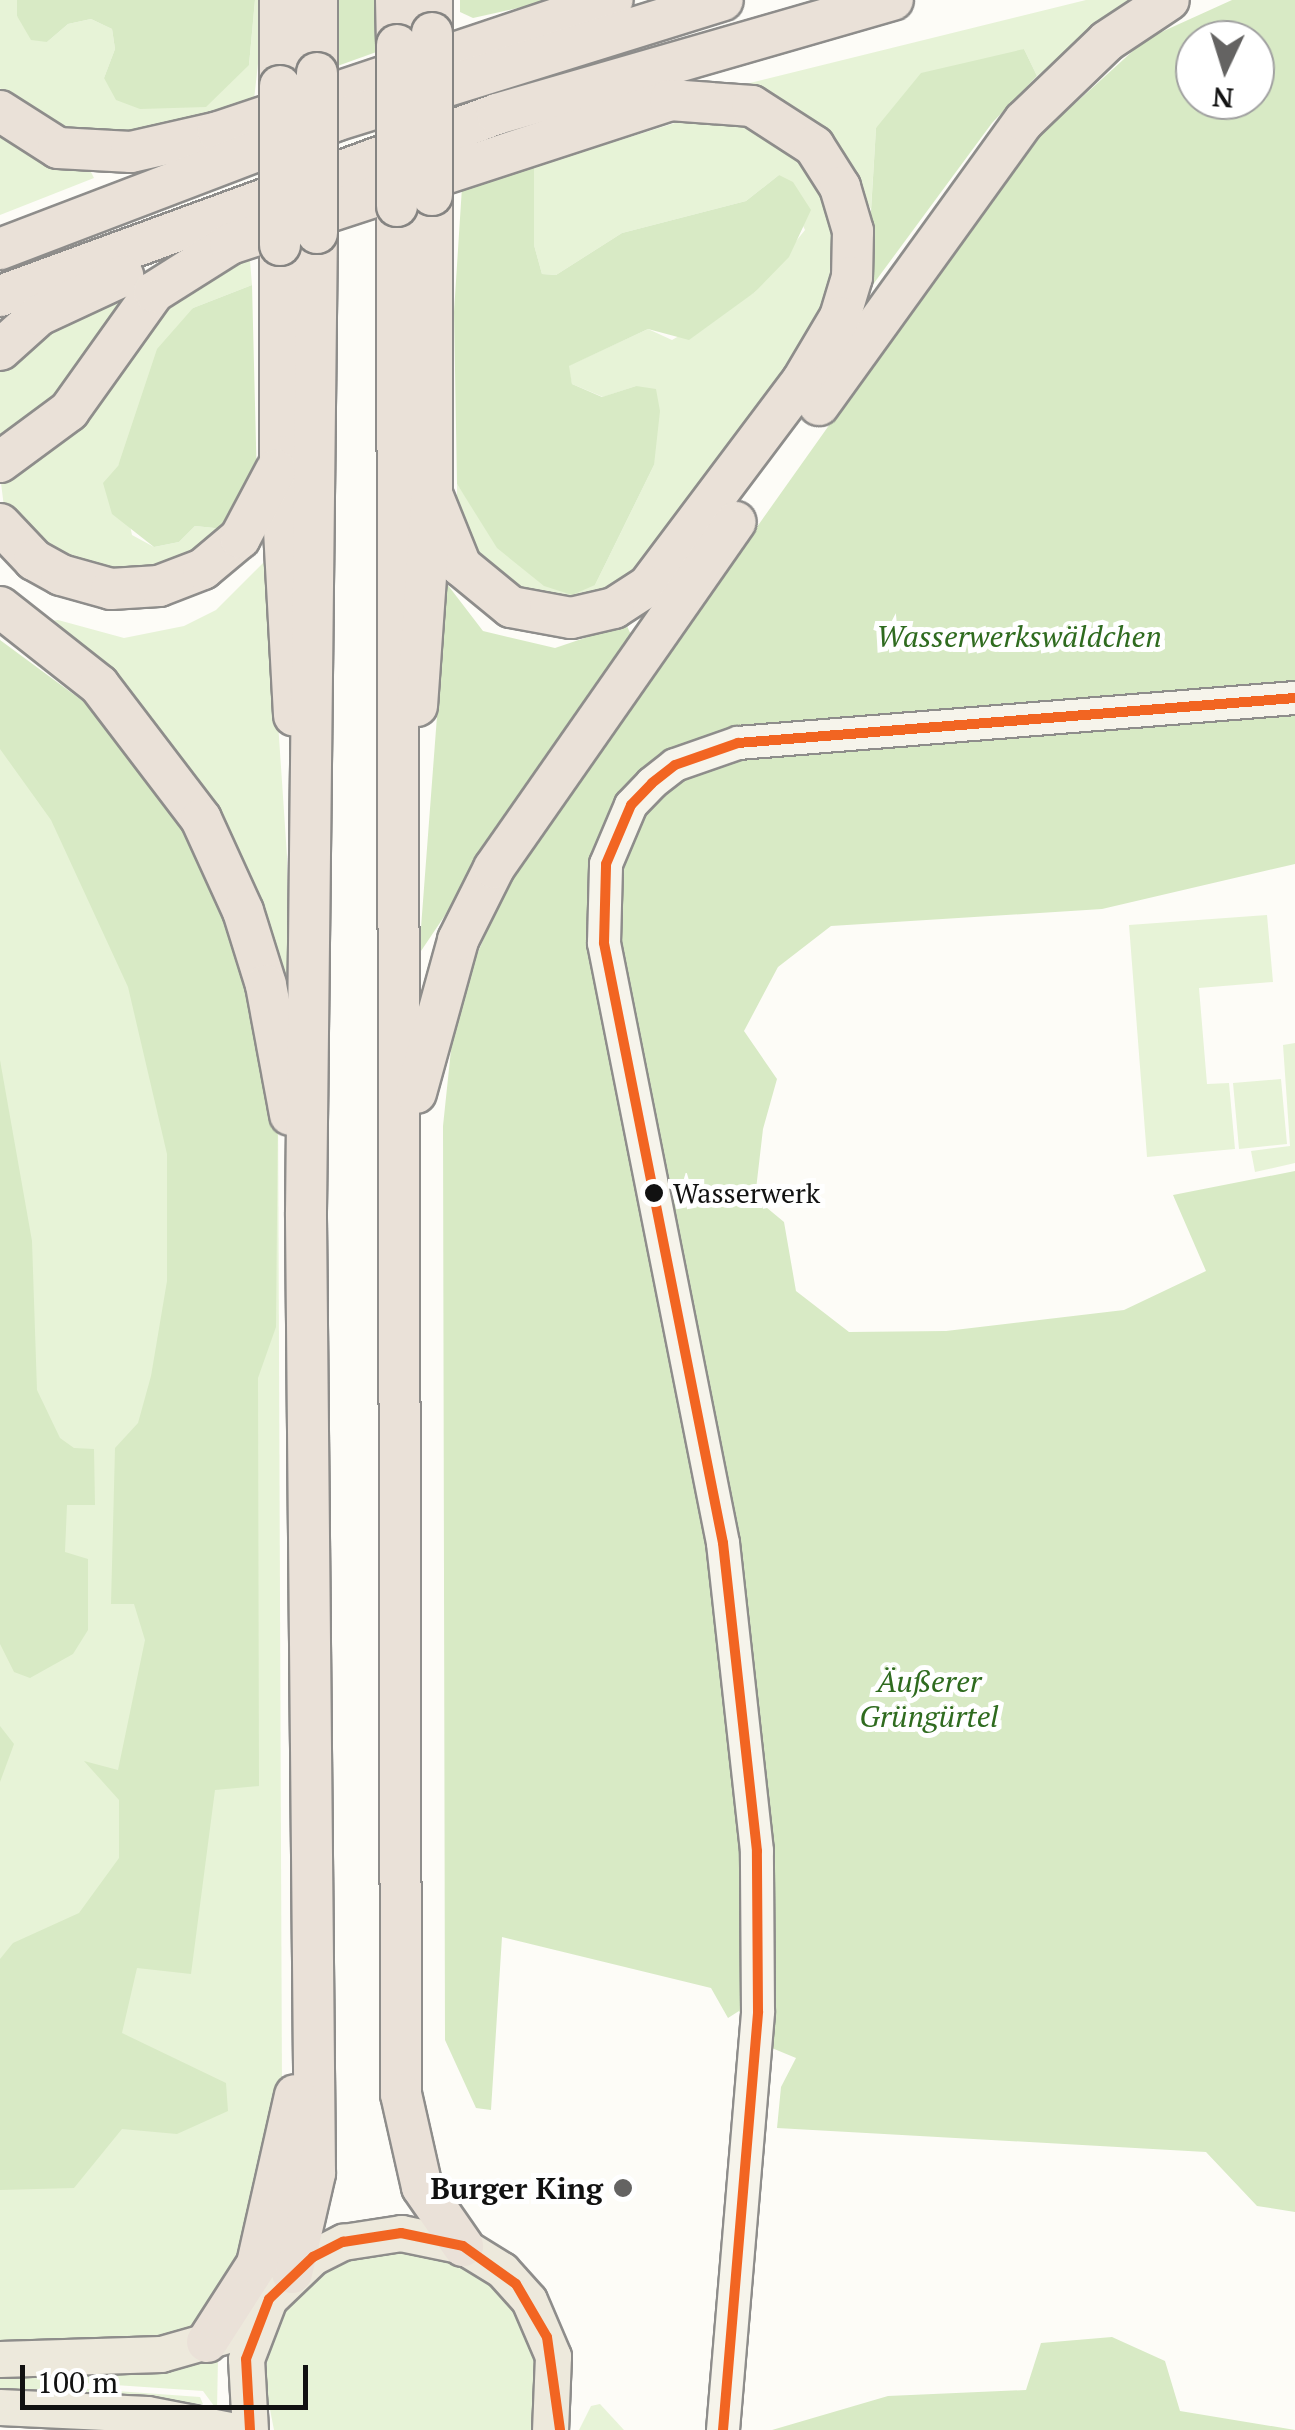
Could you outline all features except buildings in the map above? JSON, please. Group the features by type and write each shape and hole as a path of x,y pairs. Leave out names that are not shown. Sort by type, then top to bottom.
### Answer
{"highway":[{"path":"280,0 298,80 310,804 306,1212 309,2018 315,2173 292,2273"},
{"path":"298,80 317,0"},
{"path":"396,0 421,26 400,859 404,2124 422,2186 462,2246"},
{"path":"0,111 38,139 84,154 131,152 218,132 612,0"},
{"path":"0,249 336,122 723,0"},
{"path":"0,296 350,164 893,0"},
{"path":"404,1182 420,1072 446,975 517,830 1024,122 1107,41 1169,0"},
{"path":"0,350 24,325 79,293 356,188 678,82 850,11"},
{"path":"0,462 69,411 154,292 230,244 670,100 752,106 814,146 840,186 853,231 852,277 840,317 802,381 648,586 614,608 583,616 545,617 511,607 461,566 432,494"},
{"path":"52,227 218,132"},
{"path":"400,859 432,494 415,201"},
{"path":"298,239 280,456 288,672 310,804"},
{"path":"0,524 34,560 61,575 112,589 159,586 204,569 240,538 266,498 280,456"},
{"path":"0,607 99,684 201,819 243,911 266,985 306,1212"},
{"path":"208,2342 257,2264 284,2164 309,2018"}],"main road":[{"path":"250,2430 244,2376 257,2326 292,2273 342,2242 384,2233 419,2234 462,2246 502,2270 539,2318 552,2356 554,2425"},
{"path":"0,2359 125,2357 208,2342 257,2326"},
{"path":"0,2407 147,2414 230,2430"}],"street":[{"path":"723,2430 758,2011 757,1851 723,1543 604,943 606,864 631,805 652,783 674,765 738,743 1295,698"}],"green space":[{"path":"0,0 17,0 17,16 47,42 68,24 91,19 112,29 115,49 104,78 249,65 255,0 265,0 254,100 122,143 68,136 24,118 0,88"},
{"path":"17,0 255,0 249,65 206,107 140,109 116,100 104,78 115,49 112,29 91,19 68,24 47,42 31,40 17,16"},
{"path":"330,0 382,0 382,50 329,69"},
{"path":"460,0 554,0 473,18 460,12"},
{"path":"1086,0 1131,0 1037,76 1024,49 876,128 871,209 845,163 804,116 746,84"},
{"name":"Äußerer Grüngürtel","path":"1232,0 1295,0 1295,864 1102,909 831,926 778,967 744,1031 777,1079 763,1129 755,1198 784,1222 796,1291 849,1332 946,1331 1124,1310 1206,1271 1173,1195 1295,1171 1295,2212 1257,2206 1206,2152 777,2128 781,2087 796,2058 767,2046 739,2011 728,2018 711,1988 502,1937 491,2110 476,2108 445,2040 443,1126 456,1002 515,868 1025,149 1146,39 1175,26 1175,120 1275,120 1275,20 1188,20"},
{"path":"1024,49 1037,76 992,123 866,294 876,128 921,73"},
{"path":"734,119 783,143 808,165 832,205 837,260 823,321 634,583 585,605 547,603 492,580 457,524 457,484 474,509 595,585 654,465 636,386 603,397 572,384 568,366 648,329 672,340 755,292 805,230 779,175 746,201 622,233 556,275 542,274 534,245 534,167 675,123"},
{"path":"0,129 87,164 94,178 0,215"},
{"path":"534,167 534,245 542,274 556,275 622,233 746,201 779,175 793,182 811,210 789,257 755,292 689,340 648,329 569,366 572,384 602,397 636,386 656,389 660,411 654,465 595,585 572,595 544,586 497,548 457,484 454,312 462,187"},
{"path":"249,248 252,285 193,308 118,466 132,535 154,547 179,542 195,526 224,529 221,542 143,577 58,560 4,507 0,475 144,321"},
{"path":"144,285 72,388 0,450 0,371 18,345"},
{"path":"252,285 257,484 224,529 195,526 179,542 154,547 112,514 103,483 118,466 157,349 193,308"},
{"path":"267,559 287,856 287,976 231,833 120,686 42,622 58,620 124,638 184,626 216,610"},
{"path":"447,584 483,631 555,648 626,624 632,637 419,954"},
{"path":"0,640 278,1106 282,2091 231,2301 183,2337 0,2345"},
{"path":"0,640 103,716 188,835 223,900 278,1106 276,1327 258,1378 259,1786 215,1790 191,1974 137,1968 122,2033 226,2083 228,2111 177,2134 122,2129 74,2188 0,2190 0,1959 13,1943 79,1913 119,1858 119,1800 84,1761 118,1770 145,1640 134,1604 111,1604 115,1448 138,1423 151,1376 167,1281 167,1154 128,987 51,820 0,749"},
{"path":"1267,915 1273,982 1199,988 1207,1084 1229,1083 1235,1149 1147,1157 1129,925"},
{"path":"1295,1043 1295,1163 1255,1172 1251,1151 1290,1146 1283,1045"},
{"path":"0,1060 32,1241 37,1390 60,1438 74,1448 94,1449 95,1505 67,1505 65,1552 88,1559 88,1630 73,1654 30,1678 14,1672 0,1644"},
{"path":"1281,1079 1287,1144 1239,1149 1233,1083"},
{"path":"0,1726 14,1744 0,1782"},
{"path":"366,2249 426,2249 480,2271 520,2313 541,2369 534,2430 274,2430 265,2384 268,2354 290,2298 310,2276"},
{"path":"1112,2337 1165,2361 1180,2411 1295,2430 772,2430 888,2396 1026,2390 1041,2343"},
{"path":"218,2358 217,2410 203,2391 56,2381 42,2369"},
{"path":"0,2370 32,2370 47,2386 200,2397 203,2404 0,2398"},
{"path":"600,2404 624,2430 579,2430 591,2406"}],"transit line":[{"path":"723,2430 758,2011 757,1851 723,1543 604,943 606,864 631,805 652,783 675,765 738,743 1295,698"},
{"path":"250,2430 246,2359 269,2299 313,2257 343,2242 401,2233 463,2246 516,2284 547,2337 560,2430"}],"place":[{"name":"Wasserwerk","path":"654,1193"},
{"name":"Burger King","path":"623,2188"}],"park label":[{"name":"Wasserwerkswäldchen","path":"1019,636"}]}
